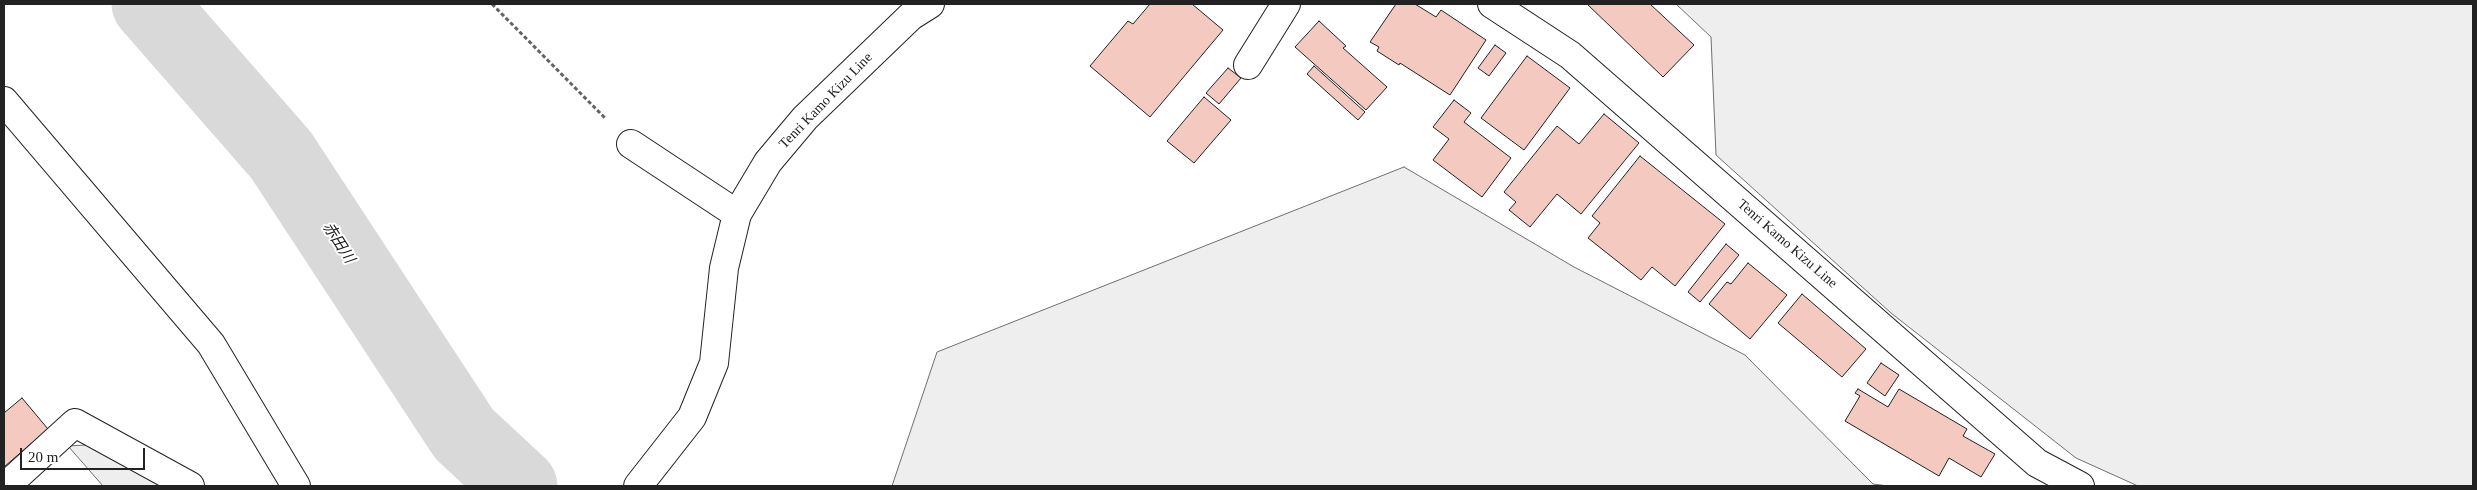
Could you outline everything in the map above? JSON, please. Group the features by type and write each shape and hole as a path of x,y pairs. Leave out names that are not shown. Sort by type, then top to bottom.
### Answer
{"main road":[{"name":"Tenri Kamo Kizu Line","path":"638,486 692,417 714,363 724,268 737,214 768,162 805,118 911,16 930,4"},
{"path":"1248,65 1286,4"},
{"name":"Tenri Kamo Kizu Line","path":"1492,4 1570,55 2037,462 2080,486"},
{"path":"4,101 211,344 296,486"},
{"path":"631,144 737,214"},
{"path":"6,486 75,423 190,486"}],"path":[{"path":"492,4 631,144"}],"shaded area":[{"path":"1676,4 2473,4 2473,486 2138,486 2076,458 1891,313 1716,155 1711,37"},
{"path":"1404,167 1574,267 1745,355 1873,484 1888,486 892,486 937,352"},
{"path":"86,445 160,486 103,486 68,446"}],"building":[{"path":"1150,4 1192,4 1223,30 1150,117 1090,66 1128,21 1133,24"},
{"path":"1396,4 1415,4 1436,17 1441,10 1486,40 1450,95 1400,63 1399,65 1377,51 1379,47 1370,42"},
{"path":"1587,4 1650,4 1694,45 1663,77"},
{"path":"1319,21 1346,46 1343,48 1387,87 1366,110 1295,47"},
{"path":"1495,45 1506,53 1489,76 1478,68"},
{"path":"1527,56 1570,88 1524,150 1481,118"},
{"path":"1314,66 1365,112 1358,120 1307,74"},
{"path":"1228,68 1241,78 1219,104 1206,93"},
{"path":"1204,97 1231,120 1194,163 1167,141"},
{"path":"1454,100 1471,113 1464,122 1511,158 1482,197 1433,160 1449,139 1433,127"},
{"path":"1604,114 1639,143 1581,214 1557,194 1530,227 1509,210 1516,202 1504,192 1557,126 1579,144"},
{"path":"1640,156 1725,224 1675,286 1652,267 1641,280 1588,238 1600,223 1592,216"},
{"path":"1726,244 1739,255 1700,302 1688,292"},
{"path":"1748,263 1787,295 1750,339 1709,304 1727,282 1731,284"},
{"path":"1802,294 1866,349 1842,377 1778,323"},
{"path":"1881,363 1899,375 1885,396 1867,383"},
{"path":"1858,389 1888,407 1899,389 1967,429 1963,436 1995,454 1981,477 1949,458 1939,476 1845,421 1860,396 1855,393"},
{"path":"22,398 48,429 4,467 4,413"}],"waterway":[{"name":"赤田川","path":"149,4 281,155 464,434 520,486"}]}
